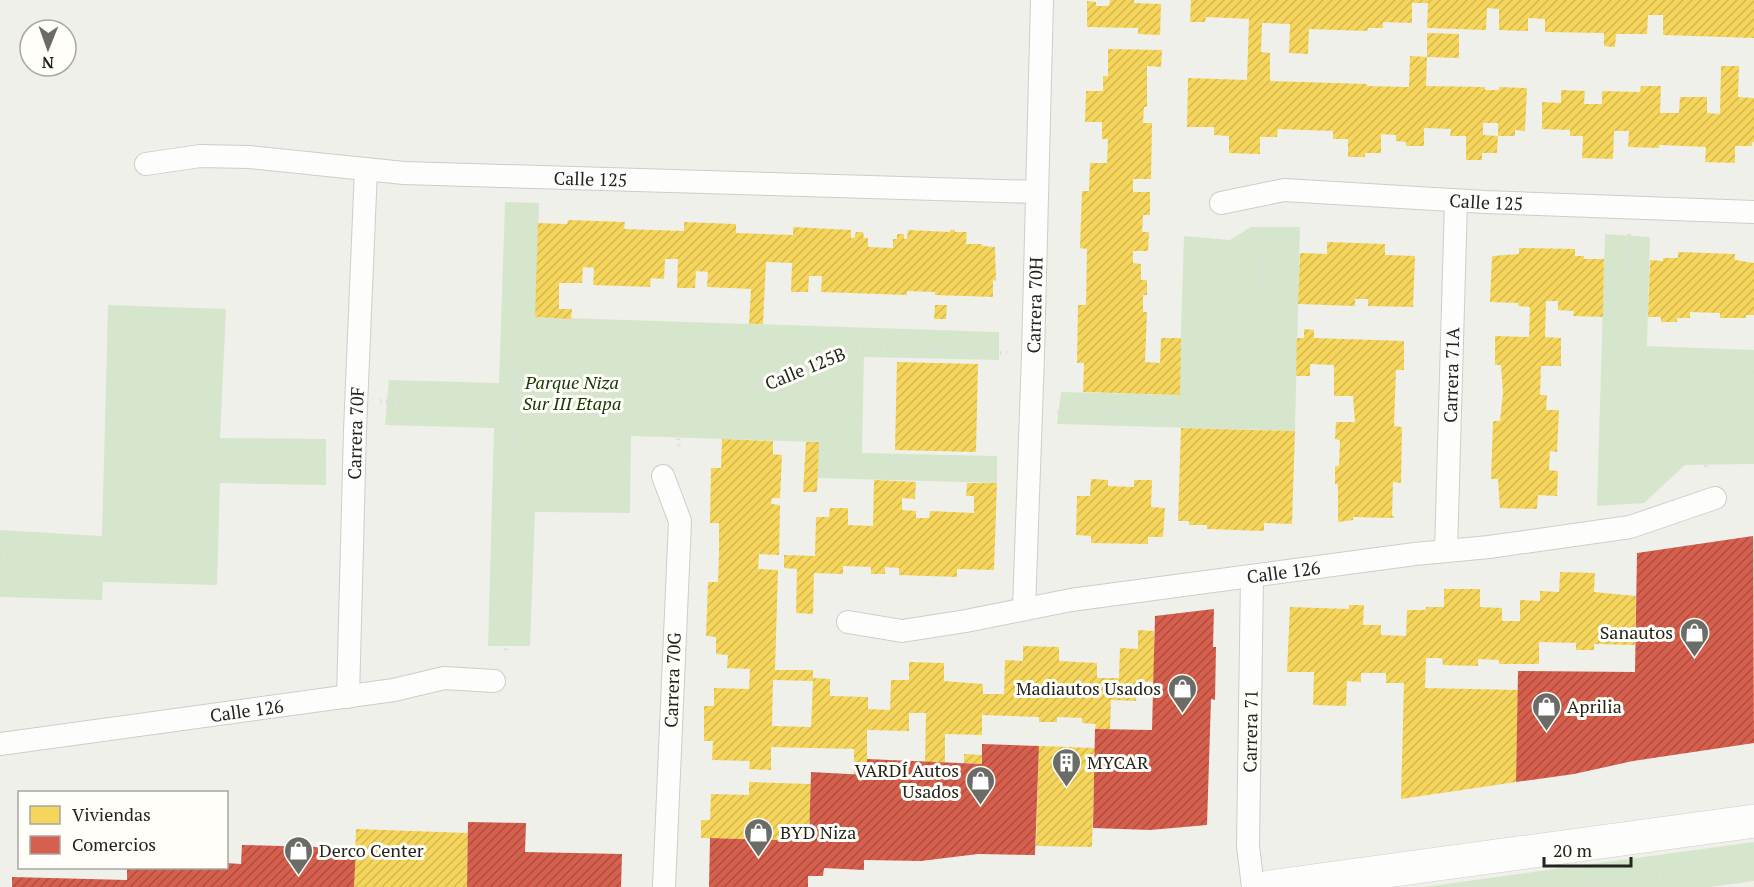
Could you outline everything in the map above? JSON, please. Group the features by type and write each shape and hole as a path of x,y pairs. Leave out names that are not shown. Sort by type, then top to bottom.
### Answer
{"main road":[{"path":"1269,887 1754,821"}],"street":[{"name":"Carrera 70H","path":"1024,609 1042,0"},
{"name":"Calle 125","path":"146,164 200,156 249,157 404,173 1037,192"},
{"name":"Carrera 70F","path":"348,696 355,431 366,169"},
{"name":"Calle 125","path":"1221,203 1284,190 1456,201 1754,212"},
{"name":"Carrera 71A","path":"1446,551 1456,201"},
{"name":"Carrera 70G","path":"663,476 680,521 664,887"},
{"name":"Calle 126","path":"848,622 902,631 1071,600 1630,527 1716,498"},
{"name":"Carrera 71","path":"1252,576 1248,846 1253,887"},
{"name":"Calle 126","path":"0,744 394,690 444,678 494,681"}],"path":[{"path":"506,650 505,585 516,411 516,272 521,193"},
{"path":"1628,224 1629,281 1625,366 1754,373"},
{"path":"1046,412 1170,416 1208,414 1244,330 1262,295 1262,262 1246,227"},
{"name":"Calle 125B","path":"375,400 595,415 676,409 764,385 856,347 1011,353"},
{"path":"1706,467 1707,424 1723,373"},
{"path":"676,409 679,446"},
{"path":"0,554 79,556 129,537 168,487 214,471 281,472 312,451 338,450"},
{"path":"1585,887 1754,863"}],"green space":[{"name":"Parque Niza Sur III Etapa","path":"505,202 539,203 536,317 999,332 999,360 864,357 862,453 997,456 997,483 817,478 818,442 631,436 630,513 535,512 530,646 488,646 494,428 385,425 389,380 499,383"},
{"path":"1251,227 1300,227 1295,431 1057,424 1061,392 1179,395 1184,236 1230,240"},
{"path":"1605,234 1650,237 1647,346 1754,350 1754,464 1685,465 1644,503 1597,506"},
{"path":"108,305 226,309 220,438 326,439 326,485 220,483 217,585 103,582 102,600 0,597 0,530 102,536"},
{"path":"1754,842 1754,881 1710,887 1424,887"}],"building: Viviendas":[{"path":"1110,0 1134,0 1134,3 1161,4 1160,35 1138,34 1138,28 1087,27 1087,1 1096,2 1096,6 1109,6"},
{"path":"1191,0 1754,0 1754,38 1663,35 1663,15 1648,15 1647,34 1616,34 1615,47 1604,46 1604,33 1545,32 1545,19 1528,18 1528,31 1499,30 1499,9 1487,8 1486,30 1427,28 1428,3 1412,3 1412,23 1383,22 1383,28 1368,28 1368,31 1309,29 1308,54 1289,53 1290,24 1262,23 1261,52 1270,53 1270,81 1409,87 1410,56 1427,57 1426,86 1485,87 1485,90 1499,90 1499,87 1527,88 1525,131 1515,130 1515,136 1498,136 1497,153 1482,153 1482,160 1466,160 1466,136 1450,136 1451,129 1424,128 1424,146 1406,146 1406,142 1396,141 1396,135 1381,134 1381,153 1365,153 1365,157 1348,157 1348,139 1333,139 1333,131 1278,129 1277,137 1260,137 1260,154 1229,153 1229,136 1214,135 1214,127 1187,127 1188,78 1247,80 1249,19 1206,17 1205,22 1190,22","holes":["1483,123 1498,123 1498,136 1483,135"]},
{"path":"1427,33 1459,34 1459,58 1427,57"},
{"path":"1108,49 1162,50 1161,67 1147,66 1147,107 1144,107 1143,123 1152,123 1151,179 1133,179 1133,192 1150,192 1150,215 1143,215 1142,232 1149,232 1148,251 1133,251 1133,263 1141,264 1141,280 1147,280 1147,295 1143,295 1143,312 1147,312 1145,362 1160,363 1161,338 1181,338 1180,395 1083,392 1084,363 1077,363 1078,305 1086,305 1087,249 1080,248 1082,191 1089,191 1090,163 1107,163 1108,139 1102,139 1102,122 1085,122 1086,91 1103,91 1103,76 1108,76"},
{"path":"1721,66 1739,66 1738,97 1754,98 1754,142 1752,146 1735,146 1735,163 1705,162 1706,147 1659,145 1659,148 1628,147 1629,131 1614,131 1613,159 1582,158 1583,136 1570,136 1570,130 1542,129 1542,102 1561,103 1561,90 1585,91 1584,104 1602,104 1602,91 1640,92 1641,86 1661,86 1660,113 1679,113 1680,97 1707,97 1707,113 1720,114"},
{"path":"568,220 625,222 624,229 684,231 684,222 736,224 736,233 793,235 793,227 851,230 851,238 854,238 856,232 863,232 864,238 868,238 868,247 893,248 893,239 897,239 897,234 904,234 904,239 907,239 908,230 950,232 950,230 955,230 955,232 967,232 966,244 995,247 996,281 993,280 993,297 935,295 935,292 907,291 907,295 821,292 822,276 809,276 808,292 791,292 792,263 766,262 763,324 749,324 751,289 707,287 708,272 696,271 695,288 677,288 678,259 665,259 664,279 651,278 650,287 593,285 594,268 583,267 582,283 559,283 559,309 572,309 571,319 535,317 538,223 567,224"},
{"path":"1327,242 1385,244 1385,255 1415,256 1413,307 1368,306 1368,299 1355,299 1355,306 1298,304 1300,253 1327,254"},
{"path":"1519,248 1575,249 1575,256 1584,256 1584,259 1604,259 1603,317 1573,316 1574,311 1558,310 1558,301 1546,301 1545,337 1561,338 1561,366 1541,366 1540,395 1547,395 1546,410 1559,410 1557,452 1550,451 1549,470 1558,471 1557,496 1538,495 1537,509 1500,508 1498,479 1491,479 1493,421 1500,421 1503,393 1501,365 1495,365 1495,336 1529,337 1530,307 1518,306 1518,303 1490,302 1492,256 1519,254"},
{"path":"1678,252 1735,254 1735,260 1754,263 1754,315 1746,315 1746,318 1720,318 1720,313 1690,312 1690,318 1677,318 1677,322 1661,322 1661,317 1648,317 1650,260 1663,261 1663,258 1678,258"},
{"path":"935,305 947,305 946,319 934,319"},
{"path":"1304,329 1314,330 1314,338 1404,341 1404,370 1396,370 1394,426 1402,427 1401,483 1393,482 1392,516 1394,518 1353,517 1353,520 1338,522 1338,484 1335,484 1335,466 1339,466 1340,440 1335,439 1336,422 1355,422 1353,396 1334,396 1334,365 1310,364 1310,376 1296,376 1297,338 1304,338"},
{"path":"897,362 978,364 976,452 895,450"},
{"path":"1181,428 1295,431 1292,524 1264,523 1264,531 1207,529 1207,525 1189,525 1189,521 1178,521"},
{"path":"722,439 773,441 773,454 782,455 780,498 772,498 771,504 780,505 779,555 759,554 758,569 778,570 775,670 813,670 813,678 830,679 830,696 868,697 868,709 890,710 891,680 909,680 909,662 944,663 944,681 983,684 983,694 1004,694 1005,660 1023,661 1023,646 1059,647 1059,661 1097,663 1097,678 1119,678 1120,648 1138,649 1138,630 1154,631 1154,682 1137,681 1136,701 1111,700 1110,730 1095,729 1096,724 1082,723 1082,718 1057,717 1057,722 1039,722 1039,717 982,715 982,735 945,734 945,763 925,762 926,713 909,713 909,731 867,730 867,775 854,774 854,749 771,747 771,770 749,769 750,761 712,760 713,741 704,741 704,706 714,706 714,688 749,689 750,669 727,668 728,655 716,654 716,637 706,636 708,582 718,582 719,553 719,523 710,523 711,468 721,468","holes":["773,680 813,681 811,727 772,726"]},
{"path":"806,442 819,442 817,492 803,492"},
{"path":"1091,479 1108,480 1108,486 1134,487 1134,480 1152,480 1151,507 1165,508 1163,537 1148,537 1148,544 1091,543 1091,536 1076,535 1077,496 1090,496"},
{"path":"874,480 916,482 915,499 902,498 902,510 916,511 916,518 929,518 930,511 974,513 974,496 966,496 967,483 997,483 994,570 957,569 957,577 899,575 899,568 885,567 885,574 871,574 871,567 843,566 843,574 814,573 813,614 796,613 797,569 784,568 784,555 815,556 816,517 829,517 830,508 848,508 848,525 873,526"},
{"path":"1560,572 1595,573 1594,592 1636,596 1635,645 1594,644 1594,650 1576,650 1576,643 1539,642 1539,664 1499,664 1499,660 1478,659 1478,666 1443,665 1442,658 1426,658 1425,688 1518,690 1516,782 1401,799 1404,683 1386,683 1386,673 1361,673 1361,682 1347,681 1346,706 1313,705 1314,672 1287,672 1290,607 1349,609 1349,605 1364,605 1363,625 1381,625 1381,635 1406,636 1407,610 1444,607 1444,589 1480,589 1480,607 1502,608 1502,621 1520,621 1520,600 1540,601 1540,591 1559,592"},
{"name":"MYCAR","path":"1039,746 1095,748 1092,847 1036,846"},
{"path":"964,754 982,755 982,764 964,763"},
{"path":"749,782 811,784 809,841 701,838 701,820 710,820 711,794 749,795"},
{"path":"356,829 468,833 467,887 354,887"}],"building: Comercios":[{"name":"Sanautos","path":"1753,536 1754,743 1633,761 1574,774 1516,782 1518,671 1635,672 1637,553"},
{"name":"Madiautos Usados","path":"1214,609 1215,700 1211,699 1207,825 1150,830 1093,828 1095,729 1152,730 1155,616"},
{"path":"982,744 1039,746 1035,855 978,854 921,861 864,860 864,870 824,868 823,876 808,876 808,887 709,887 710,838 809,841 811,772 867,775 867,759 982,764"},
{"path":"468,822 526,823 525,852 622,854 621,887 467,887"},
{"path":"242,845 356,848 354,887 12,887 12,877 127,880 127,869 228,869 228,863 241,864"}],"place":[{"name":"Sanautos","path":"1694,658"},
{"name":"Madiautos Usados","path":"1182,714"},
{"name":"Aprilia","path":"1546,732"},
{"name":"MYCAR","path":"1066,788"},
{"name":"VARDÍ Autos Usados","path":"980,806"},
{"name":"BYD Niza","path":"759,858"},
{"name":"Derco Center","path":"298,876"}]}
